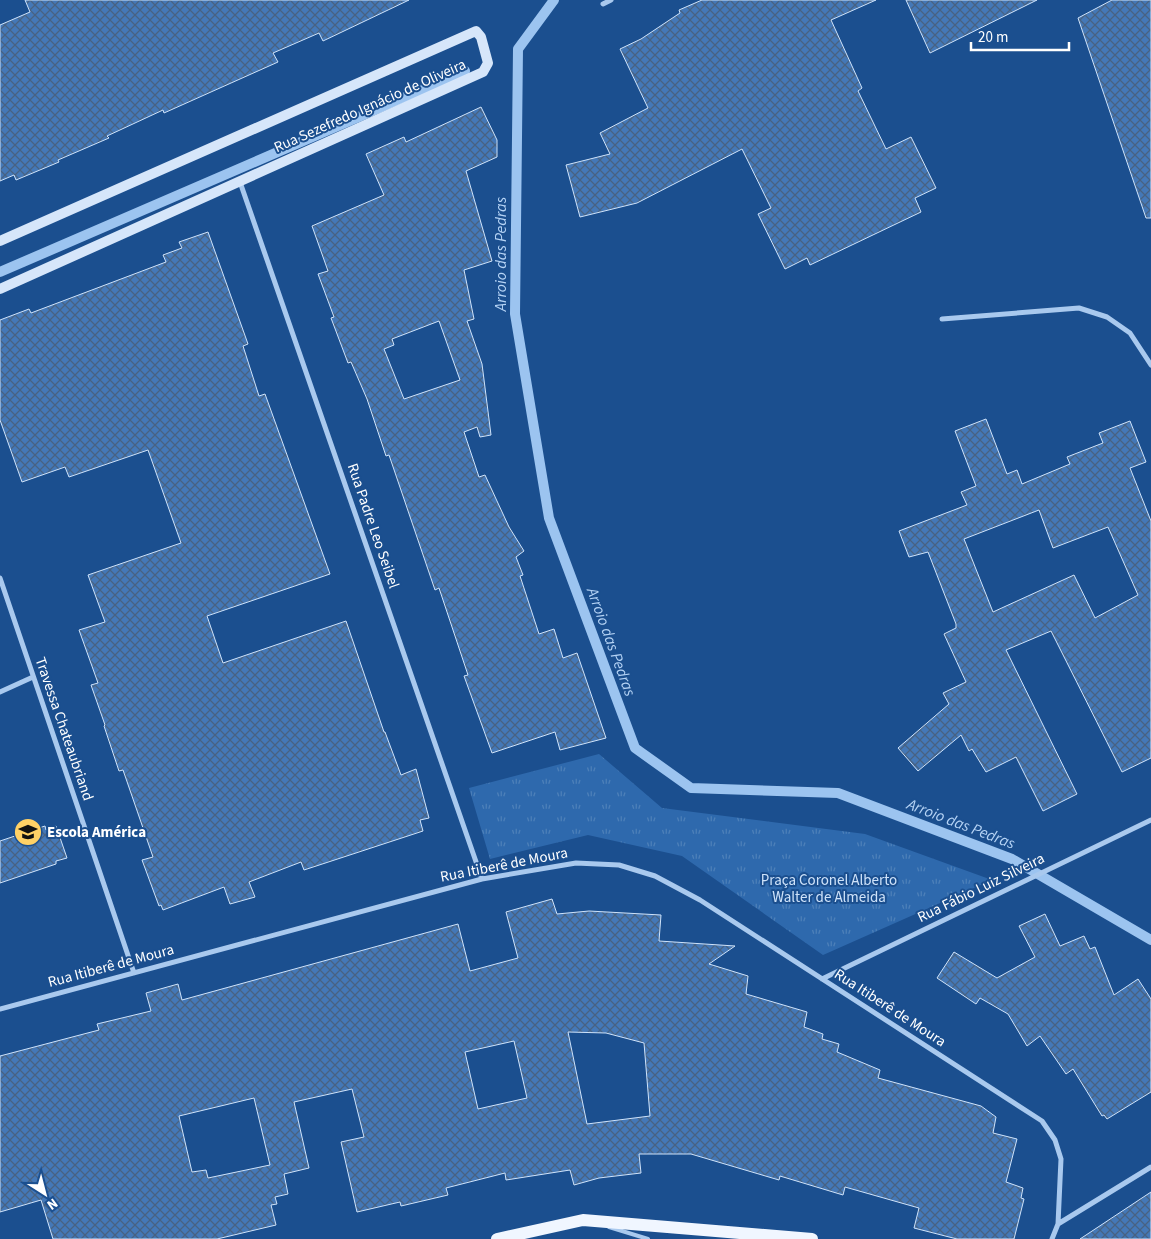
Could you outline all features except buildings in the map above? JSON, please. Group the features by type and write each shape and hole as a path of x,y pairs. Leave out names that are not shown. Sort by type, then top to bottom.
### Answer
{"main road":[{"path":"497,1239 583,1220 812,1239"}],"street":[{"path":"603,4 611,0"},
{"name":"Rua Sezefredo Ignácio de Oliveira","path":"0,241 476,31 479,33 488,63 484,72 0,289"},
{"name":"Rua Padre Leo Seibel","path":"240,181 482,879"},
{"path":"942,319 1078,308 1107,317 1130,333 1151,366"},
{"name":"Travessa Chateaubriand","path":"0,578 134,972"},
{"path":"0,692 33,677"},
{"name":"Rua Fábio Luiz Silveira","path":"822,979 1151,820"},
{"name":"Rua Itiberê de Moura","path":"0,1009 482,879 576,863 619,865 655,876 700,900 1042,1122 1055,1140 1061,1159 1058,1224 1052,1239"},
{"path":"1058,1224 1151,1167"}],"lane":[{"path":"583,1220 648,1239"}],"green space":[{"name":"Praça Coronel Alberto Walter de Almeida","path":"599,754 662,808 865,834 992,880 823,955 682,856 588,835 490,859 469,788"}],"waterway":[{"name":"Arroio das Pedras","path":"554,0 518,49 515,314 549,518 635,748 691,788 838,793 1012,859 1151,940"},
{"path":"0,272 465,71"}],"place":[{"name":"Escola América","path":"28,832"}]}
